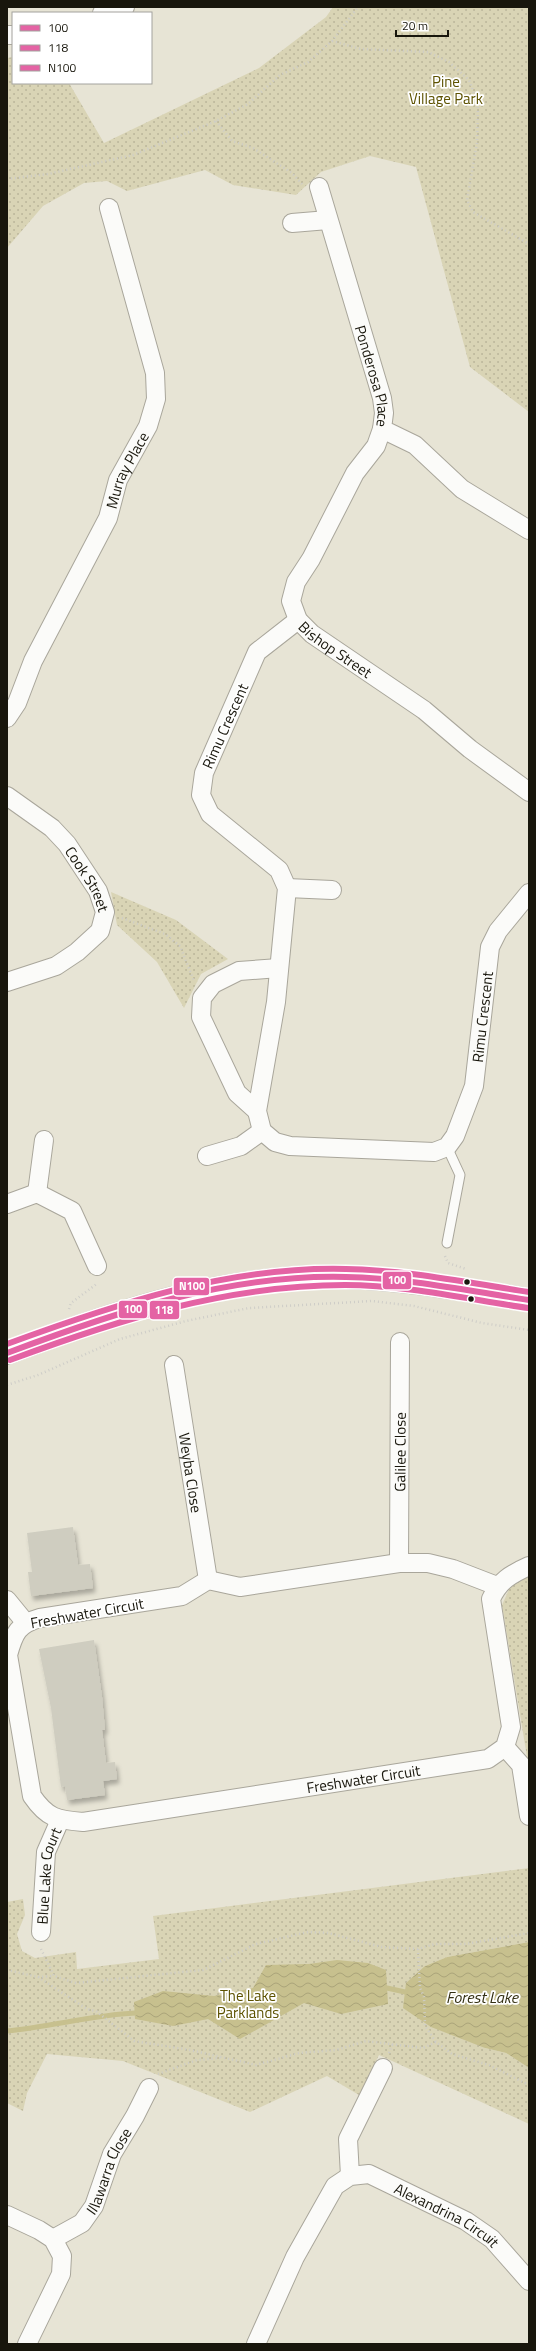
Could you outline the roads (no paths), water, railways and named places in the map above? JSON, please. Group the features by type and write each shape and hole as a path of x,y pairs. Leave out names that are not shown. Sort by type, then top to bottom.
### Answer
{"street":[{"path":"106,12 125,7"},
{"name":"Ponderosa Place","path":"320,187 328,220 382,398 384,413 382,429 415,445 462,489 529,530"},
{"name":"Murray Place","path":"7,718 17,703 33,661 108,518 118,480 148,426 156,399 155,372 109,208"},
{"path":"292,223 328,220"},
{"name":"Bishop Street","path":"382,429 376,446 355,473 311,559 296,582 291,601 298,620 312,634 424,710 470,749 529,792"},
{"name":"Rimu Crescent","path":"262,1131 257,1111 276,1002 287,888 280,870 210,814 201,795 204,773 257,652 298,620"},
{"name":"Cook Street","path":"7,796 57,833 98,891 105,912 100,931 77,952 56,966 7,982"},
{"path":"287,888 332,890"},
{"name":"Rimu Crescent","path":"447,1147 455,1136 474,1086 490,947 498,931 529,893"},
{"path":"257,1111 237,1093 201,1016 202,998 213,984 239,970 279,968"},
{"path":"207,1156 241,1146 262,1131 275,1142 290,1146 434,1152 447,1147"},
{"path":"37,1193 44,1140"},
{"path":"7,1204 37,1193 72,1211 97,1266"},
{"path":"7,1353 61,1332 153,1302 212,1289 281,1279 346,1277 408,1282 529,1300"},
{"name":"Galilee Close","path":"400,1342 400,1563"},
{"name":"Weyba Close","path":"174,1365 208,1580"},
{"path":"208,1580 240,1587 400,1563 428,1563 453,1569 497,1586"},
{"path":"529,1566 510,1574 497,1586 491,1599 510,1727 506,1747 521,1765 529,1816"},
{"name":"Freshwater Circuit","path":"208,1580 182,1596 40,1618 25,1622 13,1636 8,1655 32,1796 42,1811 60,1820 83,1822 488,1759 506,1747"},
{"path":"7,1600 25,1622"},
{"name":"Blue Lake Court","path":"41,1932 46,1852 60,1820"},
{"path":"256,2344 295,2257 335,2186 350,2176 348,2139 383,2068"},
{"name":"Illawarra Close","path":"52,2239 82,2222 94,2206 112,2154 135,2116 149,2088"},
{"name":"Alexandrina Circuit","path":"350,2176 368,2174 466,2221 492,2239 529,2281"},
{"path":"7,2215 39,2230 52,2239 62,2256 61,2274 28,2344"}],"lane":[{"path":"447,1147 460,1175 447,1244"}],"water":[{"name":"Forest Lake","path":"529,1942 529,2068 506,2053 485,2048 431,2027 403,2008 406,1983 425,1966 447,1957"},
{"path":"337,1960 368,1963 386,1970 388,2004 341,2014 304,2003 240,2039 208,2019 173,2026 135,2019 134,2002 163,1991 214,1996 253,1988 266,1965 309,1964"}],"waterway":[{"path":"387,1988 405,1992"},
{"path":"7,2031 103,2016 135,2013"}],"park label":[{"name":"Pine Village Park","path":"446,90"},
{"name":"The Lake Parklands","path":"248,2004"}]}
